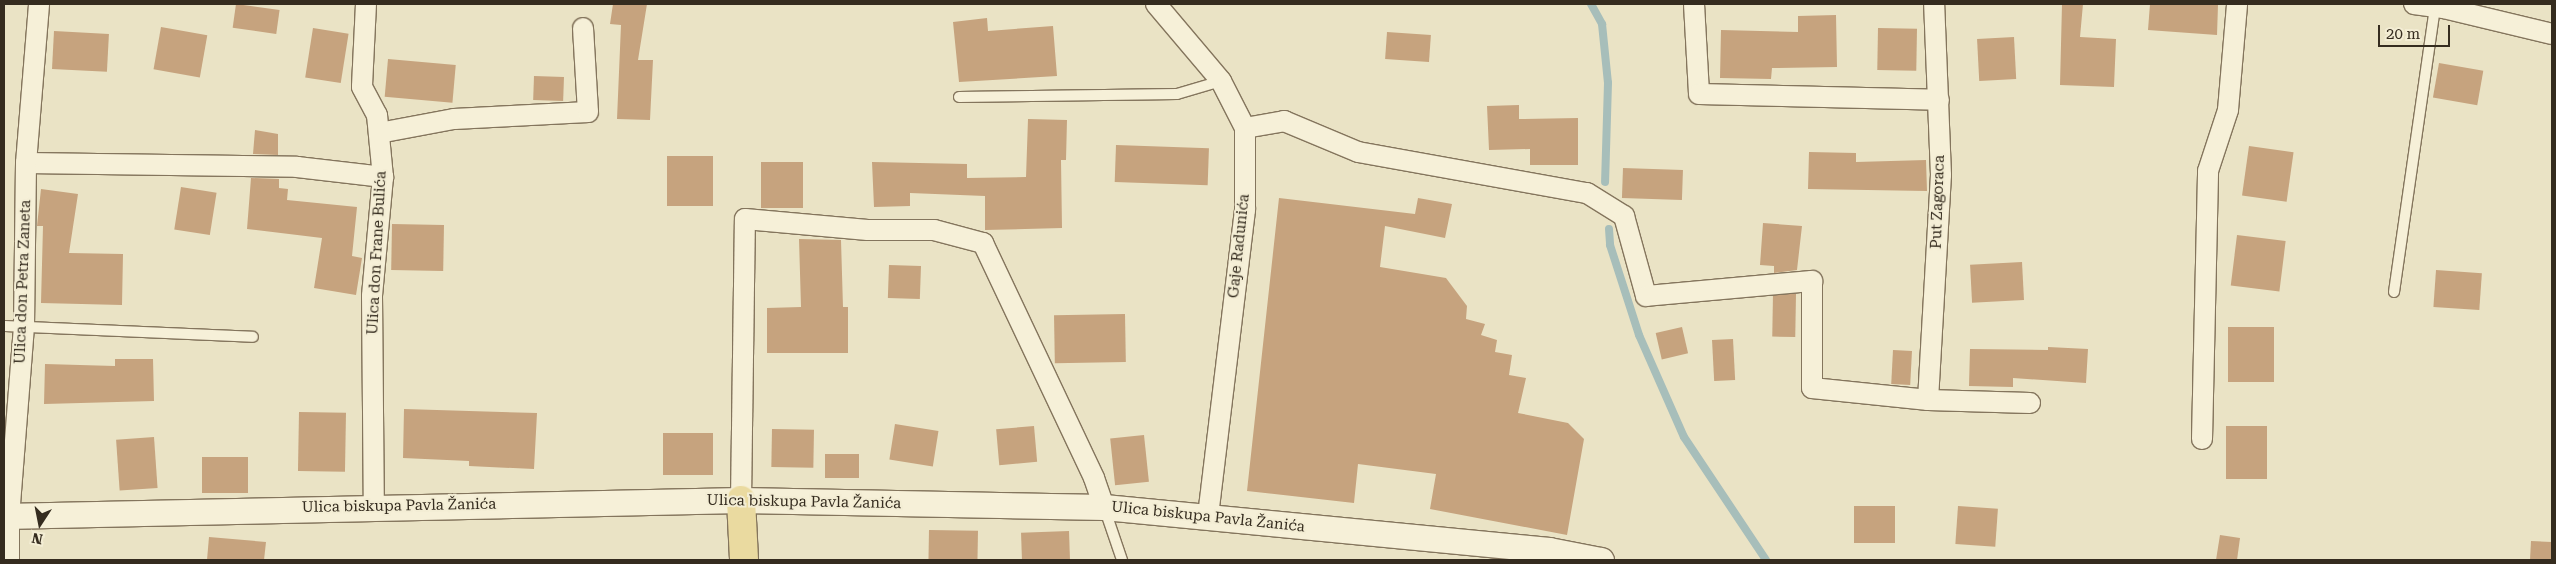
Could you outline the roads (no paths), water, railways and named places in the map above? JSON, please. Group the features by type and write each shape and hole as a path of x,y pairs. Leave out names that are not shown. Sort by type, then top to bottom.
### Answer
{"main road":[{"path":"741,500 744,560"}],"street":[{"name":"Ulica don Petra Zaneta","path":"9,560 6,517 24,326 26,163 39,4"},
{"name":"Ulica don Frane Bulića","path":"366,4 362,87 377,115 383,177 372,296 374,506"},
{"name":"Gaje Radunića","path":"1156,4 1221,81 1245,128 1245,210 1208,516"},
{"path":"1694,4 1699,94 1938,100"},
{"name":"Put Zagoraca","path":"1928,400 1941,175 1934,4"},
{"path":"2202,439 2208,171 2228,110 2237,4"},
{"path":"2424,5 2552,34"},
{"path":"379,133 454,120 588,112 583,28"},
{"path":"1245,128 1284,121 1358,152 1587,192 1624,216 1646,296 1812,281 1812,388 1928,400 2030,403"},
{"path":"26,163 297,167 383,177"},
{"path":"741,500 745,219 868,230 934,230 983,243 1094,478 1104,506"},
{"name":"Ulica biskupa Pavla Žanića","path":"6,517 374,506 741,500 1104,506 1549,550 1600,560"}],"lane":[{"path":"2394,292 2424,5"},
{"path":"959,97 1177,94 1221,81"},
{"path":"4,326 253,337"},
{"path":"1104,506 1122,560"}],"waterway":[{"path":"1591,4 1602,24 1608,83 1605,182"},
{"path":"1609,229 1610,245 1639,335 1684,437 1766,560"}]}
